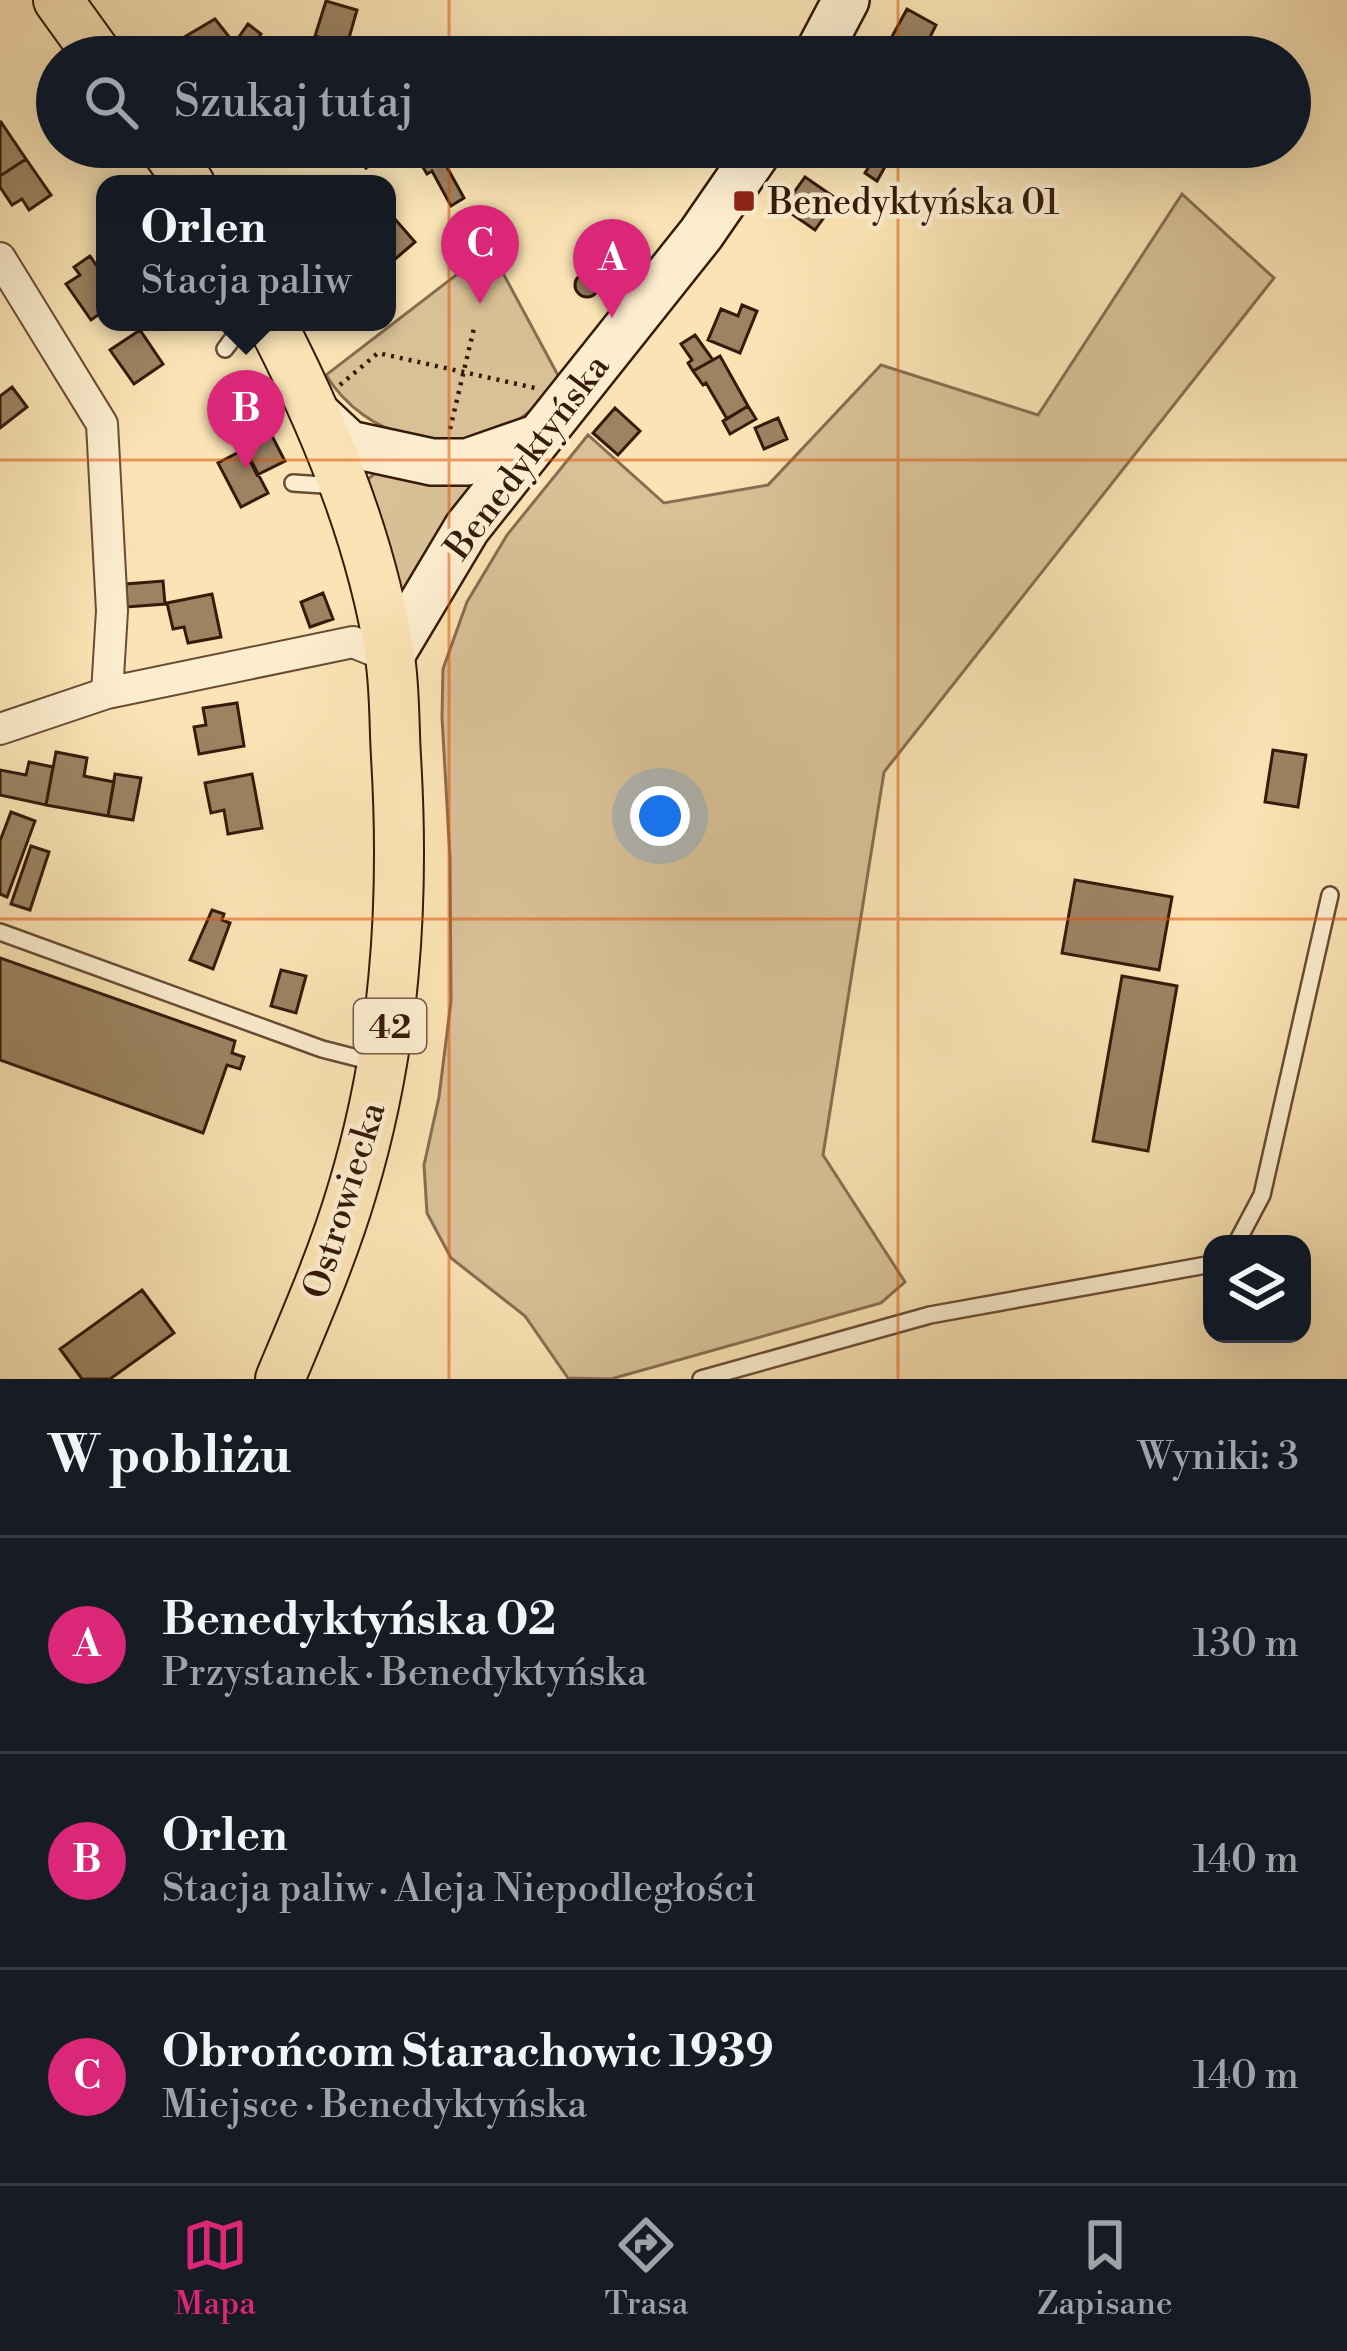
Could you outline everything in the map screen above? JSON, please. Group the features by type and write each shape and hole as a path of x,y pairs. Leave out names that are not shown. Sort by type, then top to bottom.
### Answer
{"main road":[{"path":"58,0 84,36"},
{"name":"42","path":"278,331 333,398 343,487 390,657"},
{"name":"Ostrowiecka","path":"280,1379 352,1192 391,1020 401,836 390,657"}],"street":[{"path":"826,36 846,0"},
{"name":"Benedyktyńska","path":"390,657 447,557 701,234 747,168"},
{"path":"0,259 102,424 112,611 107,693"},
{"path":"333,398 350,444 432,462 467,461 539,437"},
{"path":"0,729 107,693 353,642 390,657"}],"lane":[{"path":"225,349 238,331"},
{"path":"293,483 343,487"},
{"path":"1241,1235 1262,1195 1330,895"},
{"path":"0,932 322,1049 382,1065"},
{"path":"701,1379 930,1315 1203,1266"}],"path":[{"path":"450,428 476,324"},
{"path":"333,398 377,353 535,388"}],"shaded area":[{"path":"1182,194 1274,278 884,772 823,1155 905,1282 881,1303 611,1379 568,1378 525,1316 451,1258 427,1213 424,1165 439,1097 451,1001 443,669 467,602 507,535 588,435 664,503 768,485 881,365 1038,415"},
{"path":"490,249 560,379 518,420 486,434 460,440 408,436 362,414 326,375 383,331 396,331 396,321"},
{"path":"495,469 414,590 400,595 365,490 368,479 378,471"}],"building":[{"path":"326,1 357,10 350,36 315,36"},
{"path":"907,9 936,25 930,36 892,36"},
{"path":"215,19 228,36 186,36"},
{"path":"248,24 261,34 260,36 240,36"},
{"path":"0,123 26,159 0,176"},
{"path":"26,159 51,195 29,210 22,199 12,205 0,187 0,176"},
{"path":"423,168 447,168 464,198 451,206 432,171 427,174"},
{"path":"868,168 884,168 877,181 865,173"},
{"path":"805,177 837,199 815,230 783,208"},
{"path":"396,220 415,242 396,258"},
{"path":"90,256 96,265 96,316 91,320 66,284 80,275 74,267"},
{"path":"587,273 596,276 596,294 587,297 578,294 575,285 578,276"},
{"path":"742,305 757,311 740,353 708,340 721,309 738,316"},
{"path":"141,331 163,364 134,384 110,350"},
{"path":"695,335 713,360 693,371 681,344"},
{"path":"720,356 748,406 727,419 706,383 693,371"},
{"path":"243,380 285,461 257,475 216,393"},
{"path":"12,387 27,407 0,428 0,396"},
{"path":"748,406 756,419 730,434 723,421"},
{"path":"615,408 640,431 618,455 593,433"},
{"path":"778,418 787,439 764,449 755,428"},
{"path":"245,449 268,493 241,507 218,463"},
{"path":"163,581 165,604 127,607 126,584"},
{"path":"323,593 333,619 310,627 301,602"},
{"path":"212,594 221,637 188,643 184,627 173,629 167,603"},
{"path":"237,703 244,746 199,754 194,727 206,725 203,708"},
{"path":"1273,750 1306,755 1298,807 1265,802"},
{"path":"56,752 87,758 84,776 114,782 108,816 46,805"},
{"path":"29,762 53,767 46,805 0,795 0,770 26,775"},
{"path":"115,774 141,778 133,820 108,816"},
{"path":"252,774 262,828 228,834 224,810 211,813 205,783"},
{"path":"11,812 35,821 7,897 0,894 0,841"},
{"path":"31,846 49,852 30,910 11,904"},
{"path":"1075,880 1172,897 1159,970 1062,953"},
{"path":"212,910 224,914 222,920 230,923 213,969 190,960"},
{"path":"0,958 235,1041 232,1053 244,1057 240,1069 227,1065 203,1133 0,1060"},
{"path":"281,970 306,976 296,1013 271,1006"},
{"path":"1122,976 1177,986 1148,1151 1093,1141"},
{"path":"142,1290 174,1333 110,1379 82,1379 60,1349"}],"place":[{"name":"Benedyktyńska 01","path":"744,201"},
{"name":"Obrońcom Starachowic 1939","path":"480,304"},
{"name":"Benedyktyńska 02","path":"612,318"},
{"name":"Orlen","path":"246,469"}]}
